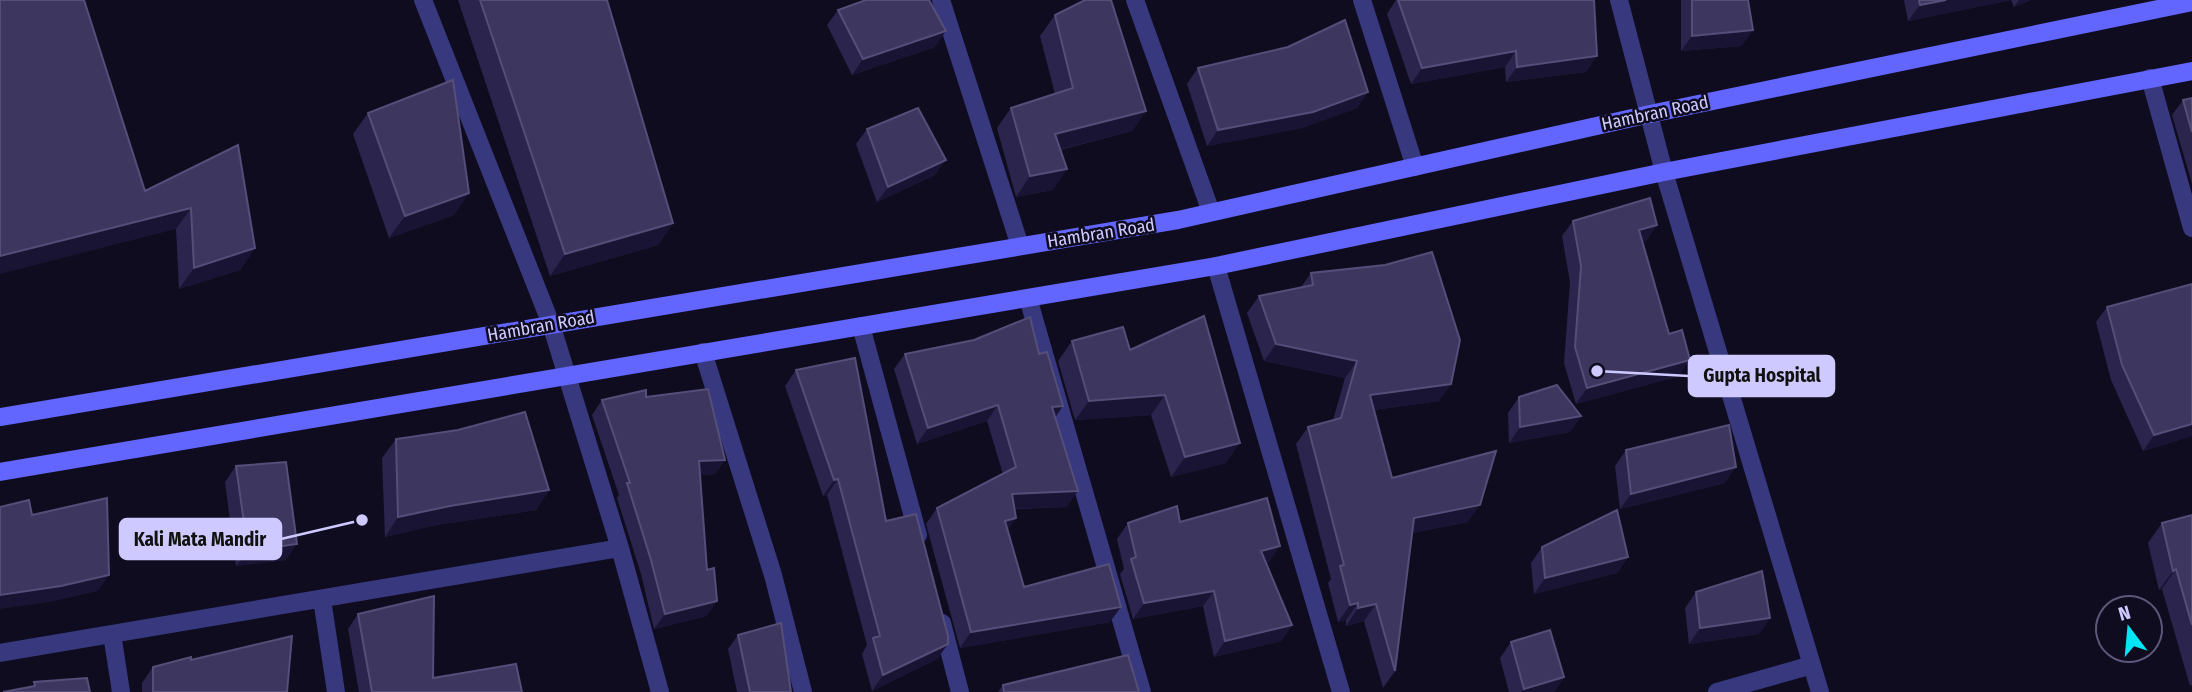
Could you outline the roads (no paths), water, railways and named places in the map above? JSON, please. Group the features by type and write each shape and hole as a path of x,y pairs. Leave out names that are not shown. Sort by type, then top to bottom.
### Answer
{"main road":[{"name":"Hambran Road","path":"0,417 1212,212 2157,4 2192,2"},
{"path":"0,472 1216,266 1664,172 2192,71"}],"street":[{"path":"423,0 551,324 620,548 660,692"},
{"path":"941,0 1020,246"},
{"path":"1135,0 1212,212"},
{"path":"1362,0 1415,167"},
{"path":"1619,0 1664,172 1820,692"},
{"path":"2150,78 2192,228"},
{"path":"1216,266 1341,692"},
{"path":"1028,298 1142,692"},
{"path":"861,326 921,548"},
{"path":"703,352 773,575 803,692"},
{"path":"0,653 620,548"},
{"path":"322,598 336,692"},
{"path":"936,601 960,692"},
{"path":"112,634 121,692"},
{"path":"1717,692 1812,665"}],"place":[{"name":"Gupta Hospital","path":"1597,371"},
{"name":"Kali Mata Mandir","path":"362,520"}]}
